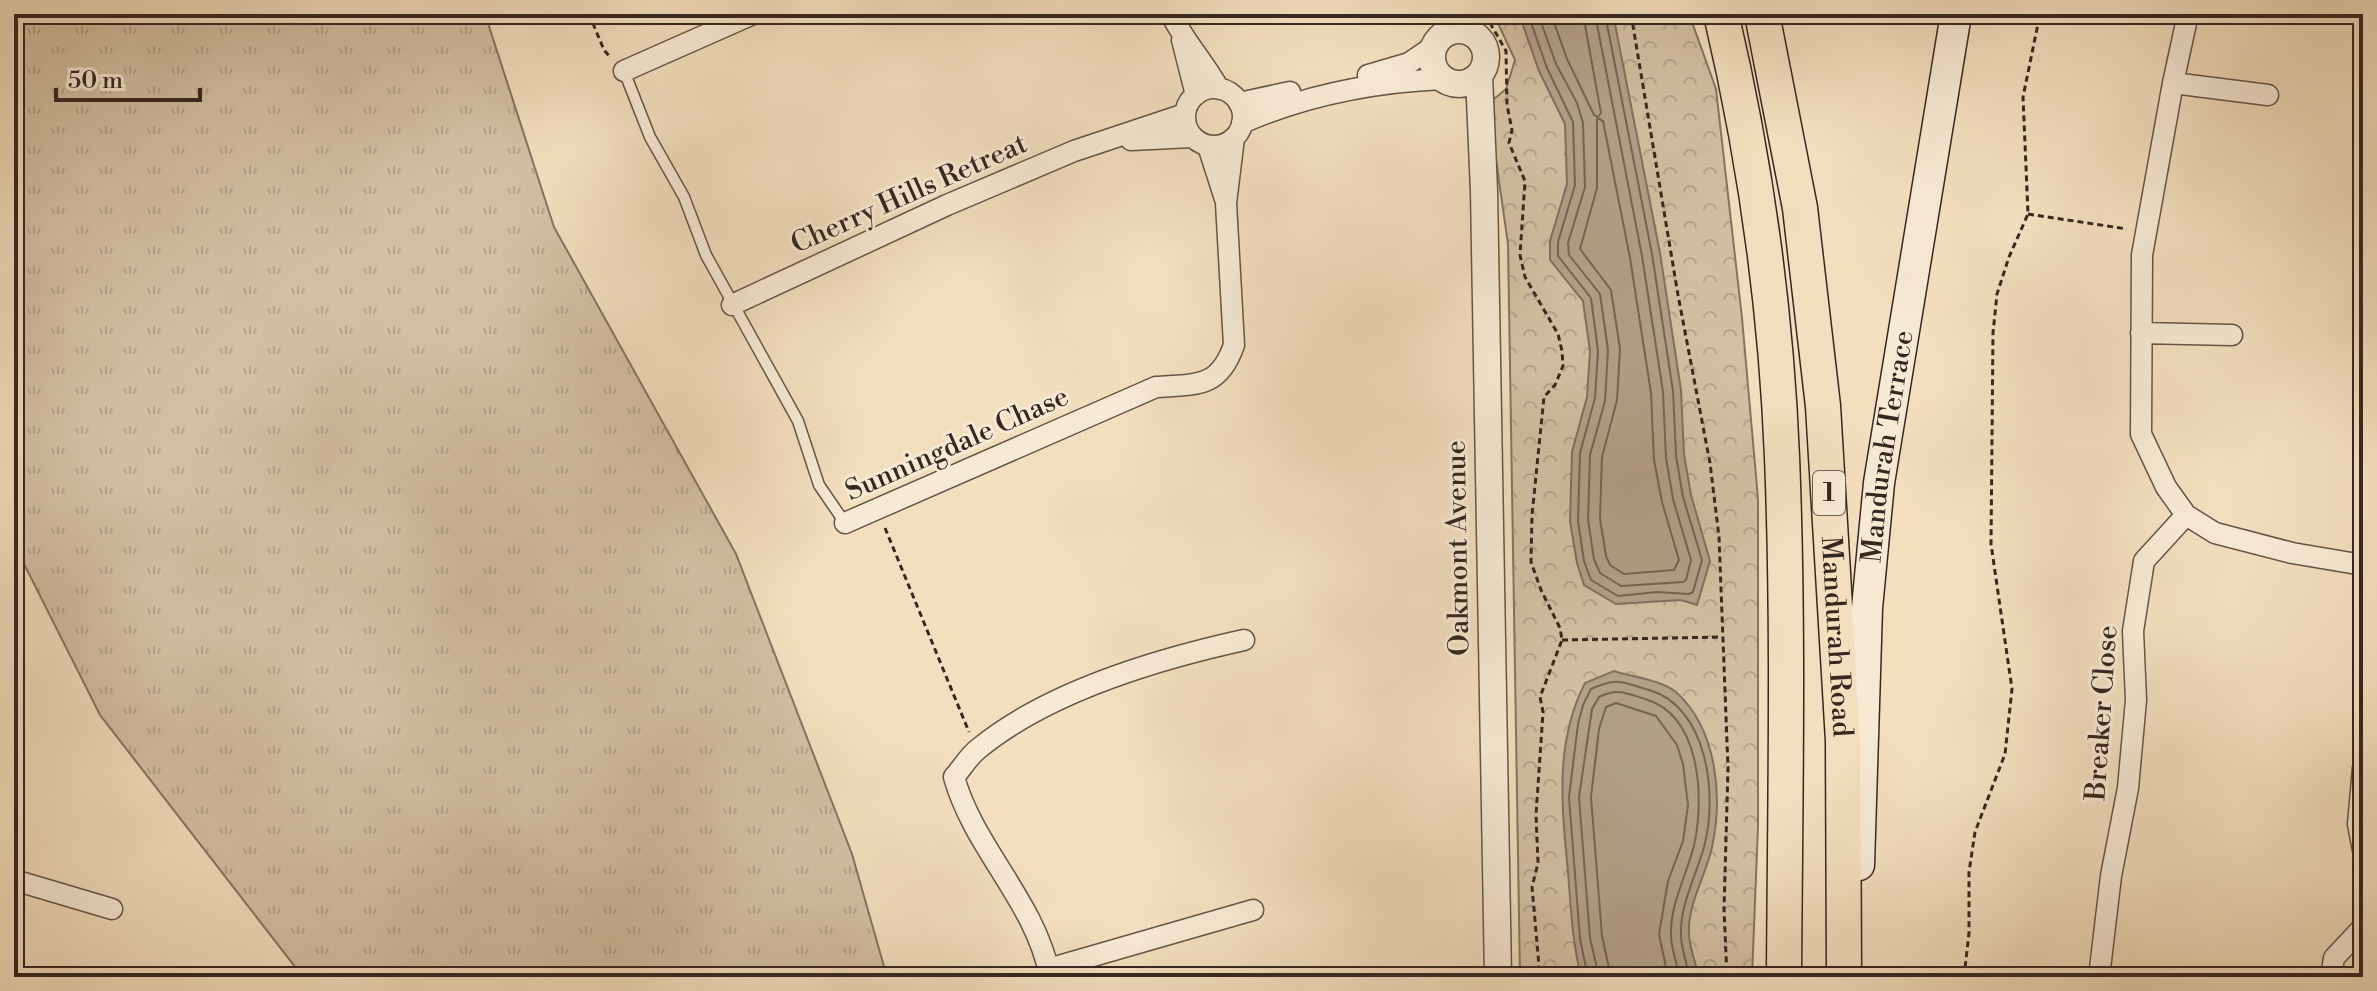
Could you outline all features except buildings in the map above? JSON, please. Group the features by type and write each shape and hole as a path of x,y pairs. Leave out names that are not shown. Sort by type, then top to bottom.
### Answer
{"highway":[{"name":"Mandurah Road","path":"1721,14 1751,164 1767,277 1782,455 1786,626 1784,977"},
{"name":"Mandurah Road","path":"1762,14 1800,208 1823,406 1843,741 1844,977"}],"main road":[{"name":"Mandurah Terrace","path":"1852,977 1859,880 1867,608 1879,483 1956,14"}],"street":[{"path":"624,71 753,14"},
{"path":"2188,14 2142,255 2141,434 2166,487 2186,515 2215,533 2292,553 2363,565"},
{"path":"1175,23 1207,66 1219,89"},
{"path":"1175,23 1196,95"},
{"path":"1238,121 1231,94 1219,89 1207,89 1196,95 1185,114 1186,126 1200,141 1222,145 1238,121 1320,95 1385,83 1467,83 1479,76 1485,66 1486,50 1481,40 1447,23"},
{"path":"1447,23 1432,64 1479,118"},
{"path":"1238,121 1409,63 1447,23"},
{"name":"Oakmont Avenue","path":"1479,76 1484,191 1498,977"},
{"path":"2173,83 2268,95"},
{"name":"Cherry Hills Retreat","path":"732,305 947,205 1074,151 1185,114"},
{"name":"Sunningdale Chase","path":"845,523 1156,387 1188,385 1214,378 1226,366 1234,345 1226,203 1238,121"},
{"name":"Cherry Hills Retreat","path":"1111,141 1200,141"},
{"name":"Sunningdale Chase","path":"1200,141 1226,203"},
{"path":"2141,333 2232,335"},
{"name":"Breaker Close","path":"2099,977 2111,876 2128,788 2136,700 2133,631 2144,561 2186,515"},
{"path":"1244,640 1189,652 1082,690 1032,713 977,750 954,777 962,804 1032,920 1049,973 1253,910"},
{"path":"2363,768 2358,824 2363,850"},
{"path":"14,880 112,909"},
{"path":"2331,977 2334,958 2363,927"}],"lane":[{"name":"Sunningdale Chase","path":"624,71 650,137 684,197 706,255 798,421 819,485 845,523"}],"path":[{"path":"589,14 604,50 624,71"},
{"path":"1631,14 1678,295 1710,463 1722,581 1728,768 1724,909 1727,977"},
{"path":"1964,977 1969,933 1969,872 1975,832 2005,754 2012,689 1991,544 1993,333 1997,294 2028,214 2023,97 2040,14"},
{"path":"1447,23 1506,51 1507,105 1512,130 1509,143 1525,181 1520,255 1525,277 1558,334 1562,351 1563,366 1555,385 1544,397 1532,515 1531,562 1560,628 1562,640 1540,697 1543,712 1536,815 1538,863 1532,887 1540,977"},
{"path":"2028,214 2147,232"},
{"path":"877,510 977,750"},
{"path":"1562,640 1722,637"}],"green space":[{"path":"22,14 485,14 554,227 736,554 852,854 887,977 303,977 100,715 14,544 14,44"},
{"path":"1478,14 1689,14 1716,89 1742,318 1758,499 1758,826 1752,977 1520,977 1508,244 1488,104 1506,89 1515,60 1497,21"}],"water":[{"path":"1519,14 1613,14 1660,253 1681,390 1684,455 1691,495 1710,561 1697,605 1681,600 1616,604 1584,585 1577,563 1570,521 1572,452 1587,397 1590,351 1583,301 1550,260 1550,241 1567,184 1565,124 1539,71"},
{"path":"1614,671 1656,682 1677,693 1690,708 1709,745 1716,786 1715,828 1689,924 1699,977 1581,977 1572,924 1564,824 1564,752 1575,706 1585,683"}]}
